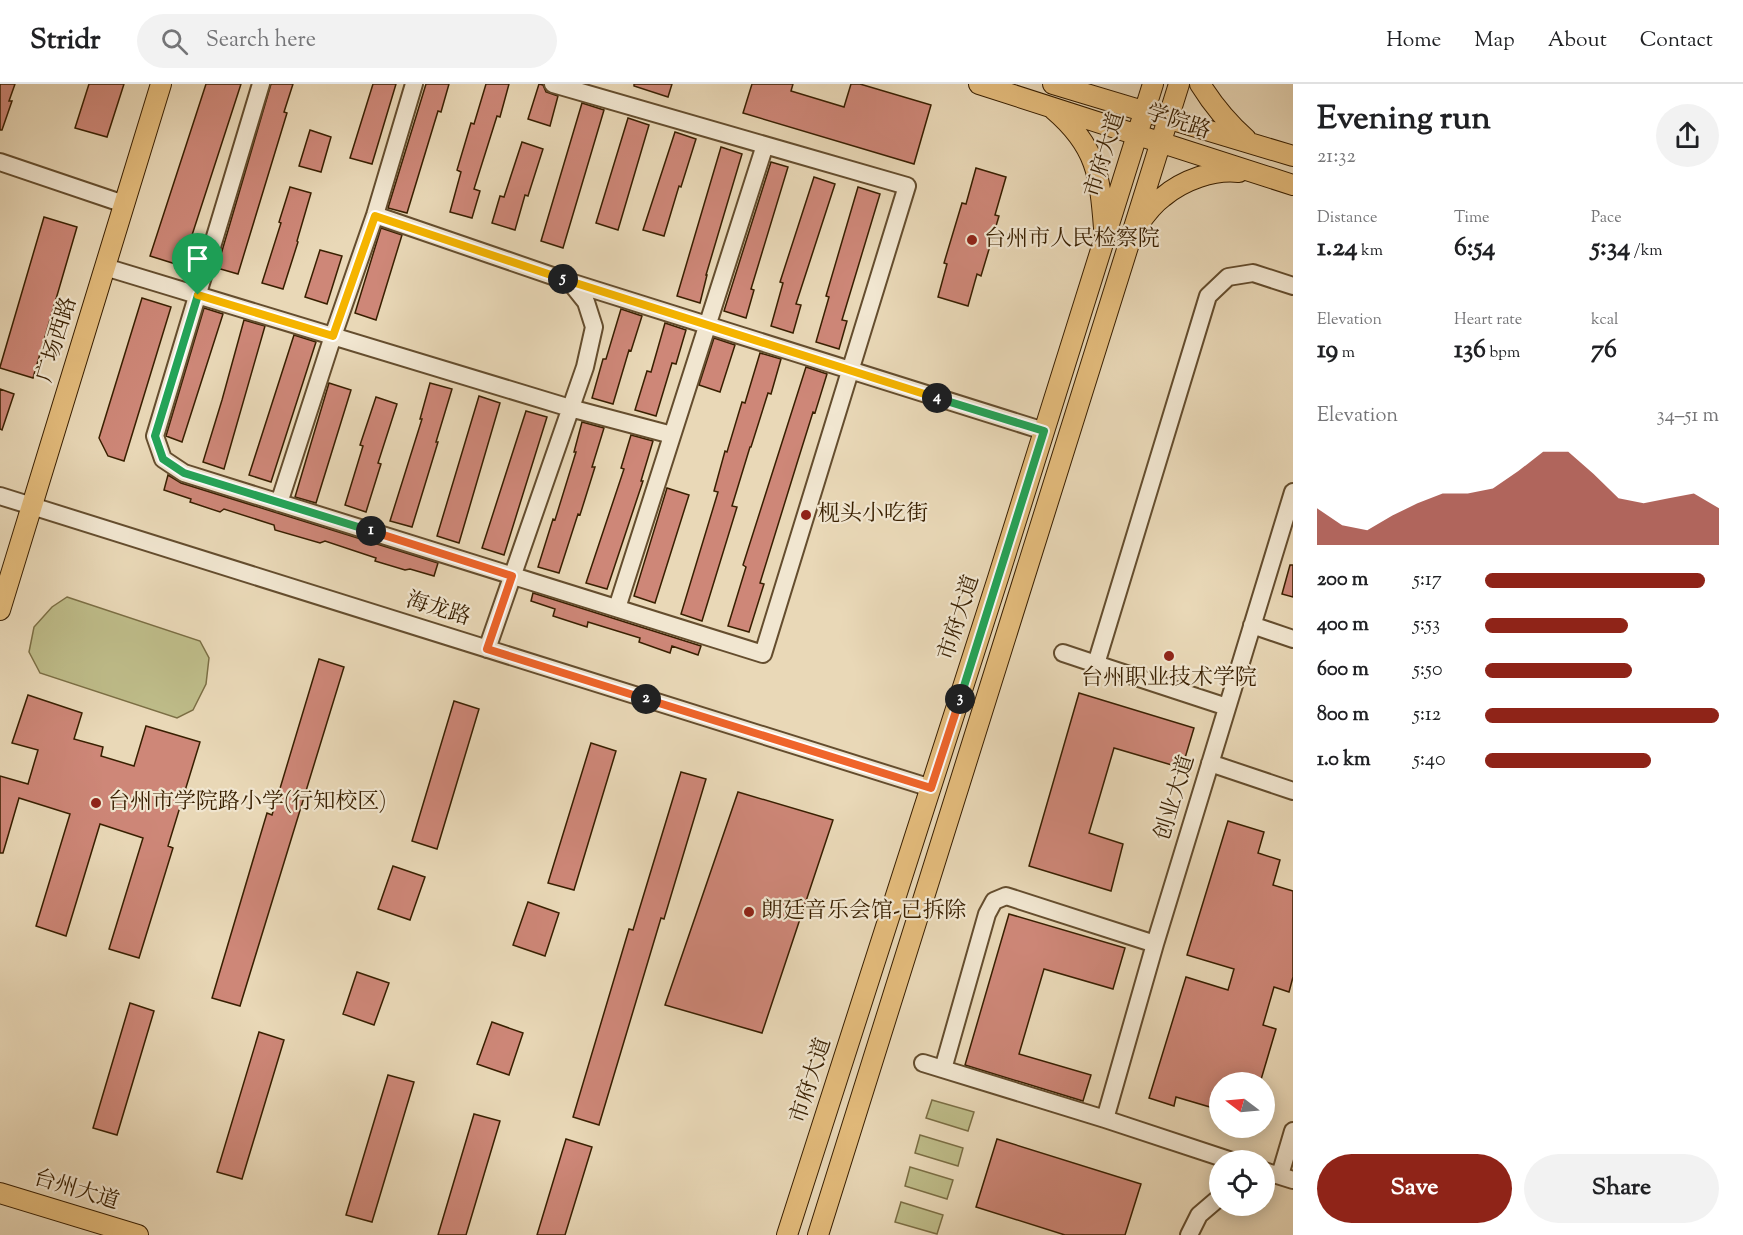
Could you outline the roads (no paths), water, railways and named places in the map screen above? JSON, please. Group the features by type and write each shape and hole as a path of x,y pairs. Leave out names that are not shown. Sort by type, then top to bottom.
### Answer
{"main road":[{"name":"广场西路","path":"0,610 161,84"},
{"name":"学院路","path":"979,84 1293,185"},
{"path":"1059,86 1085,84"},
{"name":"市府大道","path":"787,1235 1153,84"},
{"path":"818,1235 1179,84"},
{"path":"1200,84 1214,106 1250,143"},
{"name":"学院路","path":"1059,86 1293,156"},
{"path":"1048,105 1081,137 1093,157 1102,204 1105,239"},
{"path":"1132,232 1163,197 1186,182 1231,171 1259,174"},
{"path":"776,1235 791,1197 809,1167"},
{"name":"台州大道","path":"0,1193 138,1235"}],"street":[{"path":"261,84 155,436 163,459 184,473 763,654 907,186 553,84"},
{"path":"279,503 375,216 414,84"},
{"path":"617,608 765,145"},
{"path":"0,162 124,204"},
{"path":"375,216 570,282 1044,431"},
{"path":"105,267 570,408 672,435"},
{"path":"1096,664 1208,296 1228,277 1253,273 1293,286"},
{"path":"487,649 585,367 594,327 586,302 570,282"},
{"name":"创业大道","path":"1106,1119 1155,944 1293,492"},
{"name":"海龙路","path":"0,496 931,788"},
{"path":"1252,626 1293,639"},
{"path":"1063,653 1227,707"},
{"path":"1210,763 1293,791"},
{"path":"943,1069 987,914 994,901 1006,896 1155,944"},
{"path":"923,1063 1209,1153"},
{"path":"1279,1176 1293,1131"},
{"path":"1188,1235 1199,1215 1209,1206"}],"place":[{"name":"台州市人民检察院","path":"972,240"},
{"name":"枧头小吃街","path":"806,515"},
{"name":"台州职业技术学院","path":"1169,656"},
{"name":"台州市学院路小学(行知校区)","path":"96,803"},
{"name":"朗廷音乐会馆-已拆除","path":"749,912"}]}
